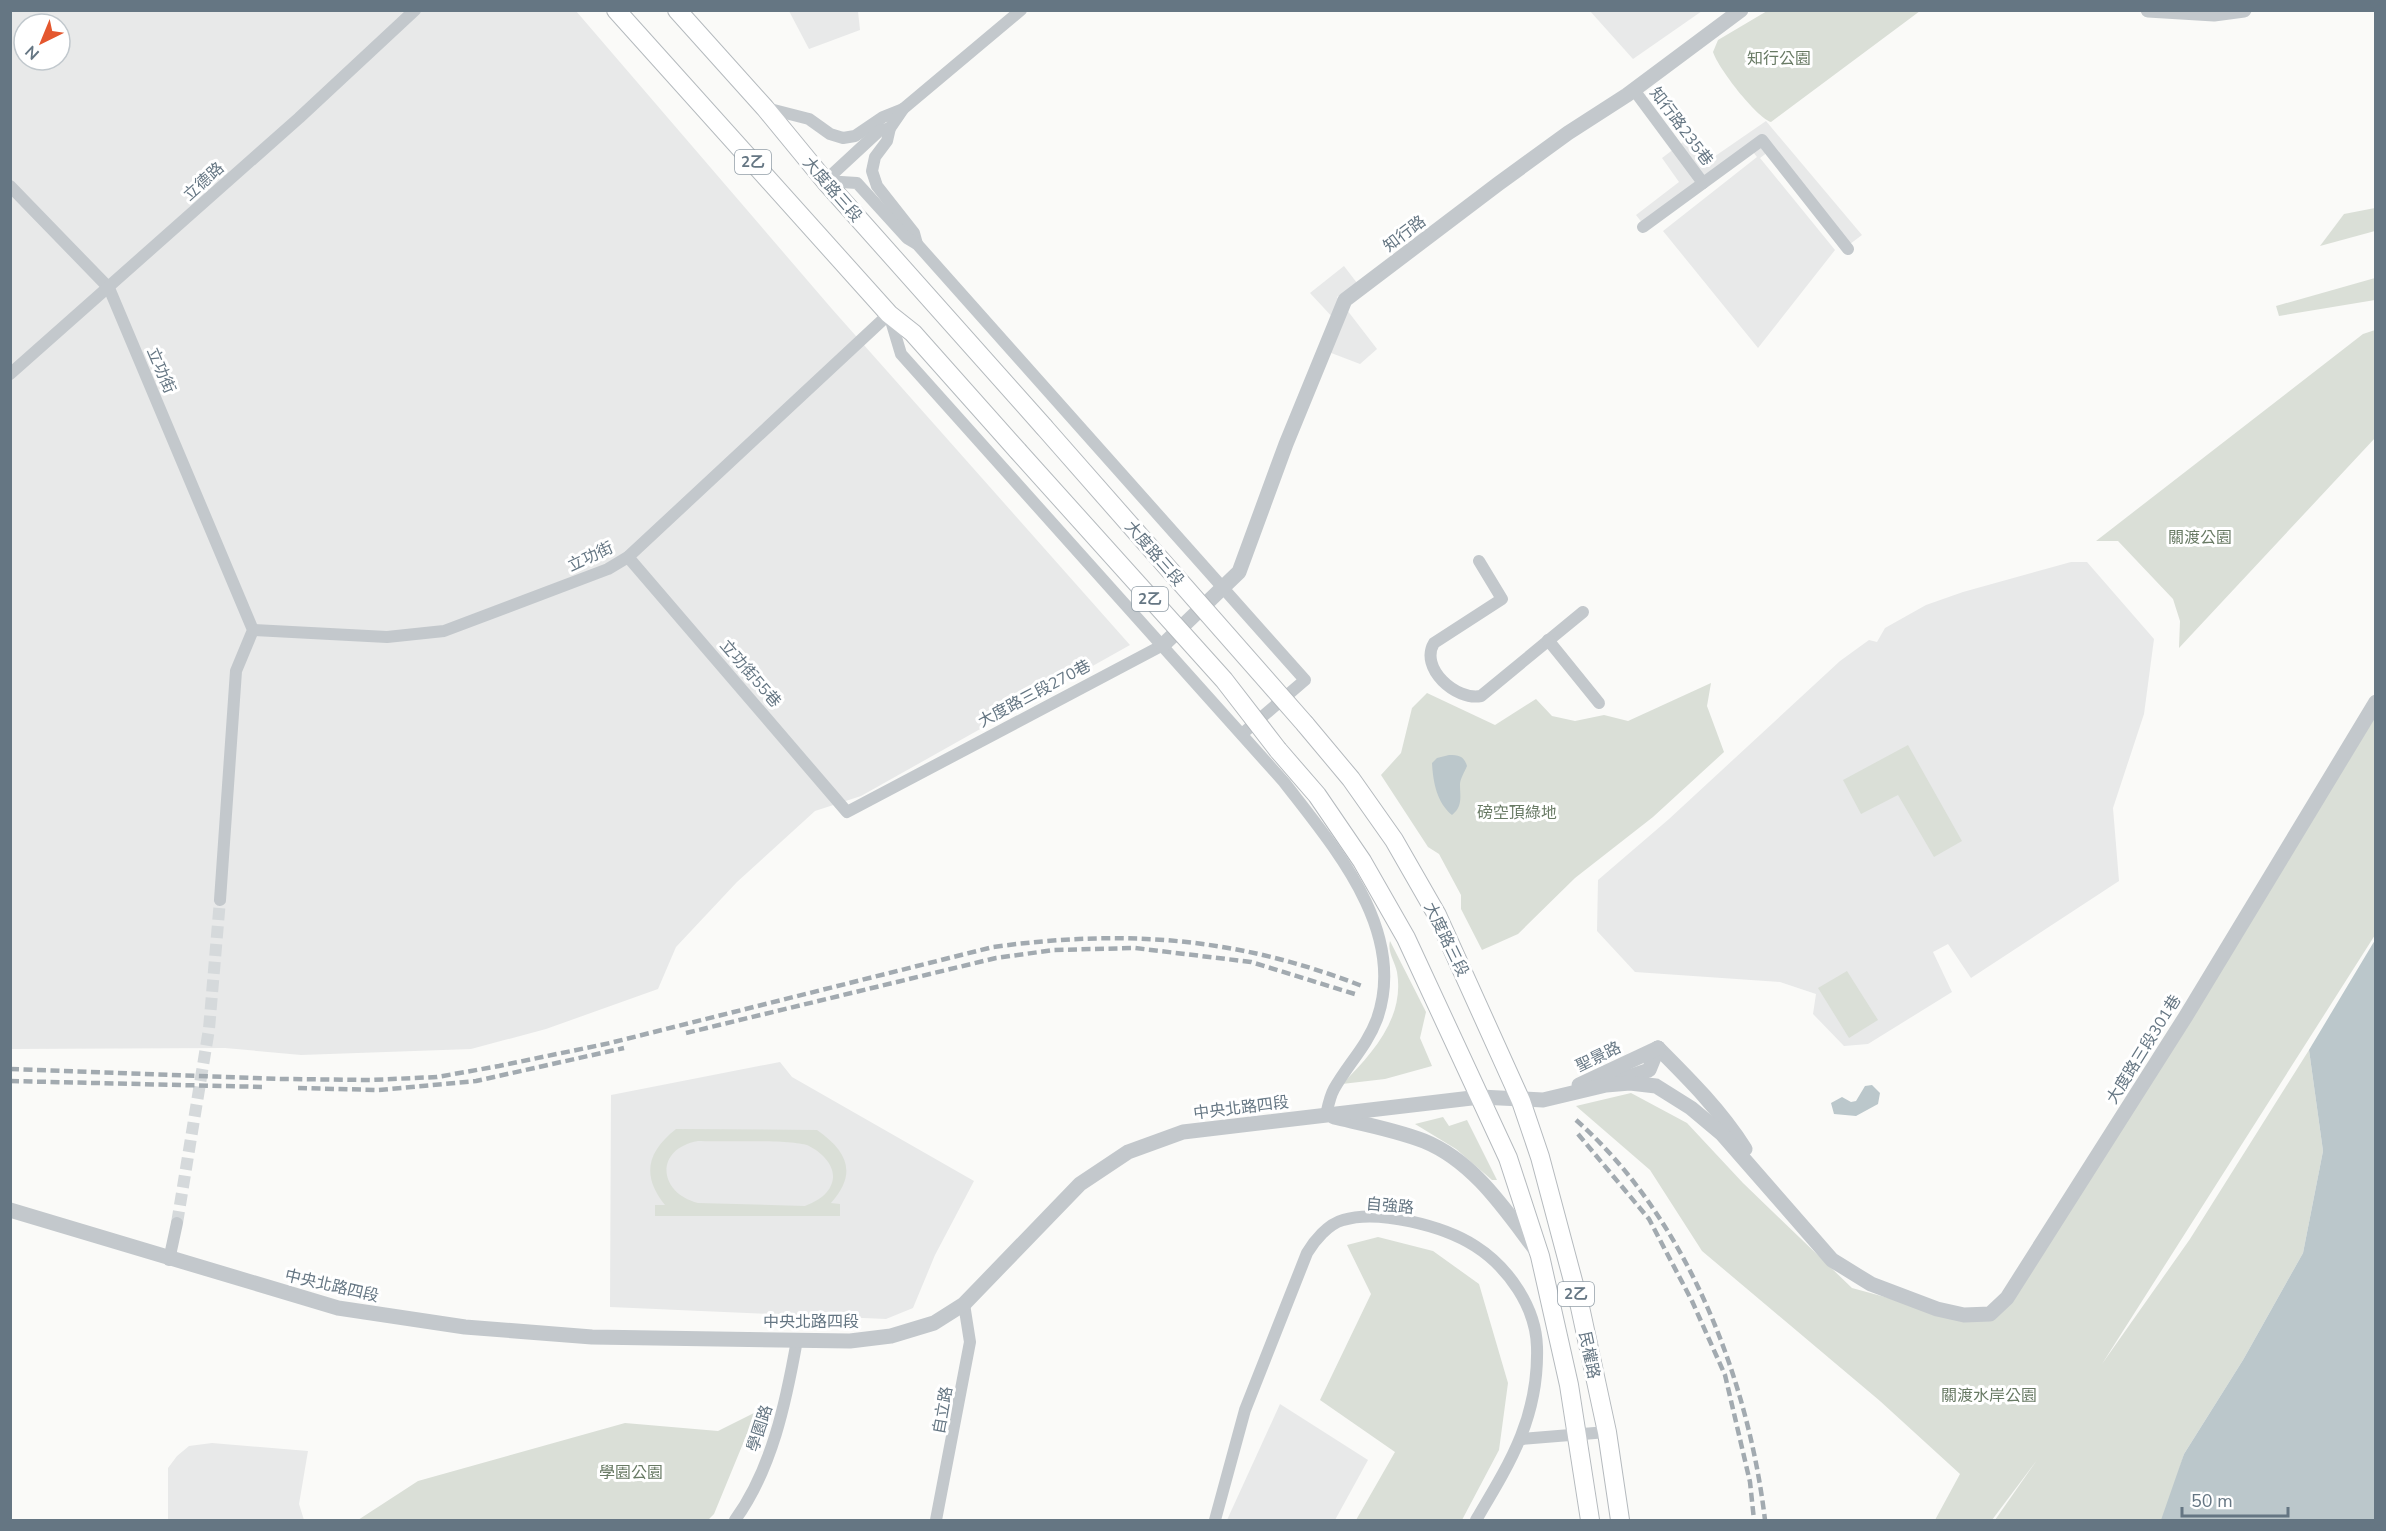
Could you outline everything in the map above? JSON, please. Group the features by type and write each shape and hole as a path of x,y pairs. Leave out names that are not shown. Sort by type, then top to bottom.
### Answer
{"main road":[{"name":"大度路三段","path":"616,10 890,314 913,333 1224,680 1278,750 1317,795 1362,861 1406,938 1508,1158"},
{"name":"大度路三段","path":"677,10 1351,779 1394,840 1426,896 1465,974 1521,1101 1540,1156"},
{"name":"民權路","path":"1540,1156 1580,1307 1607,1432 1620,1521"},
{"name":"民權路","path":"1508,1158 1540,1256 1578,1436 1590,1521"}],"street":[{"name":"立德路","path":"10,374 109,288 416,10"},
{"path":"917,244 914,232 877,186 872,171 875,157 887,141 890,128 903,109 1021,10"},
{"name":"知行路","path":"1224,588 1239,572 1286,444 1345,300 1559,139 1634,90 1741,10"},
{"path":"2148,10 2214,14 2244,10"},
{"name":"知行路235巷","path":"1634,90 1703,183"},
{"path":"765,108 809,119 830,134 843,138 855,136 883,117 903,109"},
{"path":"825,181 879,131 890,128"},
{"path":"1643,227 1762,140 1848,249"},
{"path":"825,181 856,183 907,238 917,244"},
{"name":"立功街","path":"10,186 109,288 253,630 387,637 444,631 608,569 628,557 890,314"},
{"name":"大度路三段","path":"917,244 1305,680 1242,734"},
{"name":"大度路三段","path":"890,314 901,354 1284,783 1330,841 1362,892 1379,937 1386,968 1385,989 1370,1035 1333,1090 1326,1115"},
{"name":"立功街55巷","path":"628,557 847,812"},
{"path":"1479,561 1502,599 1434,643 1428,652 1429,661 1453,691 1470,698 1481,696 1583,612"},
{"name":"大度路三段270巷","path":"847,812 1163,645 1224,588"},
{"path":"220,900 236,671 253,630"},
{"path":"1548,640 1599,703"},
{"name":"大度路三段301巷","path":"1764,1180 1832,1260 1871,1284 1937,1310 1978,1316 1990,1314 2007,1298 2186,1016 2376,702"},
{"path":"1554,1099 1606,1085 1648,1070 1658,1048 1696,1086 1732,1128 1764,1180"},
{"name":"聖景路","path":"1554,1099 1658,1048"},
{"path":"1606,1085 1630,1083 1656,1086 1668,1091 1722,1134 1764,1180"},
{"name":"中央北路四段","path":"10,1210 169,1260 338,1308 465,1327 592,1337 850,1341 891,1336 934,1323 964,1304 1080,1184 1128,1152 1183,1132 1480,1097 1521,1101 1554,1099"},
{"path":"1326,1115 1424,1141 1440,1150 1472,1173 1494,1194 1540,1256"},
{"name":"自強路","path":"1215,1521 1245,1410 1290,1291 1313,1244 1341,1220 1375,1217 1416,1223 1447,1232 1475,1246 1499,1266 1519,1290 1529,1309 1537,1346 1534,1387 1522,1439 1476,1521"},
{"path":"169,1260 177,1223"},
{"name":"自立路","path":"936,1521 970,1342 964,1304"},
{"name":"學園路","path":"735,1521 761,1474 781,1417 797,1340"},
{"path":"1522,1439 1607,1432"}],"shaded area":[{"path":"10,11 576,11 832,309 1130,645 861,796 815,811 737,882 676,947 658,989 546,1029 471,1049 301,1055 225,1048 11,1049"},
{"path":"789,11 858,11 860,30 809,49"},
{"path":"1590,11 1702,11 1633,59"},
{"path":"1766,121 1862,235 1850,244 1772,149 1760,158 1835,250 1758,348 1663,231 1757,157 1749,147 1643,224 1636,215 1679,182 1662,158 1691,136 1708,161"},
{"path":"1344,266 1357,283 1337,297 1377,349 1360,364 1326,351 1336,321 1310,293"},
{"path":"2071,562 2087,562 2154,639 2144,714 2113,808 2119,881 1971,978 1948,944 1933,952 1952,992 1868,1044 1844,1046 1813,1014 1816,994 1780,982 1635,972 1597,931 1598,880 1669,819 1840,661 1869,640 1877,642 1885,628 1926,605 1963,592"},
{"path":"1449,755 1461,757 1467,766 1460,782 1459,805 1452,815 1437,792 1432,763 1437,758"},
{"path":"2375,940 2375,1520 2161,1520 2184,1454 2243,1360 2303,1253 2323,1151 2309,1050"},
{"path":"780,1062 792,1077 974,1181 935,1255 913,1308 886,1319 610,1307 611,1095"},
{"path":"1872,1085 1880,1093 1878,1104 1856,1116 1834,1114 1831,1103 1842,1097 1851,1102 1856,1101 1865,1086"},
{"path":"1280,1404 1368,1460 1335,1520 1227,1520"},
{"path":"212,1443 308,1451 299,1504 304,1520 168,1520 168,1468 189,1446"}],"green space":[{"name":"知行公園","path":"1767,11 1920,11 1771,122 1756,111 1738,91 1713,52 1718,40"},
{"path":"2375,208 2375,231 2320,246 2344,214"},
{"path":"2375,278 2375,300 2279,316 2276,306"},
{"name":"關渡公園","path":"2375,330 2375,438 2179,648 2180,621 2173,599 2118,541 2096,541 2363,334"},
{"name":"磅空頂綠地","path":"1711,683 1707,706 1724,752 1653,817 1575,878 1518,934 1482,950 1461,909 1461,895 1439,854 1428,847 1381,775 1401,753 1412,708 1427,693 1495,725 1536,699 1552,716 1575,721 1604,715 1628,721"},
{"name":"關渡水岸公園","path":"2375,709 2375,935 2102,1364 2190,1239 2309,1050 2323,1151 2303,1253 2243,1360 2184,1454 2166,1513 2161,1520 1995,1520 2037,1460 1992,1520 1935,1520 1960,1474 1880,1401 1702,1251 1650,1170 1576,1106 1631,1093 1687,1123 1743,1183 1852,1288 1969,1320 1996,1317"},
{"path":"1908,745 1962,841 1934,857 1898,795 1861,814 1843,780"},
{"path":"1390,941 1426,1012 1420,1038 1432,1066 1385,1079 1342,1084 1375,1048 1391,1020 1398,989 1397,972"},
{"path":"1847,971 1878,1020 1849,1038 1818,988"},
{"path":"1443,1117 1449,1126 1467,1120 1497,1180 1492,1180 1456,1149 1415,1124"},
{"path":"676,1129 817,1130 836,1146 845,1163 844,1182 831,1203 840,1204 840,1216 655,1216 655,1205 665,1205 653,1184 650,1175 651,1165 658,1147","holes":["698,1141 773,1142 809,1146 829,1163 833,1173 832,1184 823,1196 805,1206 698,1203 685,1198 675,1190 666,1171 668,1161 674,1153"]},
{"path":"1378,1237 1433,1251 1479,1284 1508,1383 1499,1450 1462,1520 1356,1520 1395,1452 1320,1400 1371,1294 1347,1245"},
{"name":"學園公園","path":"756,1412 714,1514 708,1520 358,1520 418,1481 625,1423 718,1431"}],"tunnel":[{"path":"177,1223 209,1029 220,900"}],"railway":[{"path":"10,1069 283,1079 371,1080 437,1077 610,1043 993,947 1042,941 1135,939 1180,941 1225,947 1270,957 1362,986"},
{"path":"686,1033 996,958 1054,950 1135,948 1251,962 1358,995"},
{"path":"298,1088 379,1090 476,1081 624,1048"},
{"path":"10,1081 265,1087"},
{"path":"1576,1120 1615,1159 1650,1203 1680,1251 1705,1303 1727,1356 1744,1411 1757,1466 1765,1520"},
{"path":"1578,1134 1649,1219 1692,1301 1725,1375 1750,1482 1754,1520"}]}
